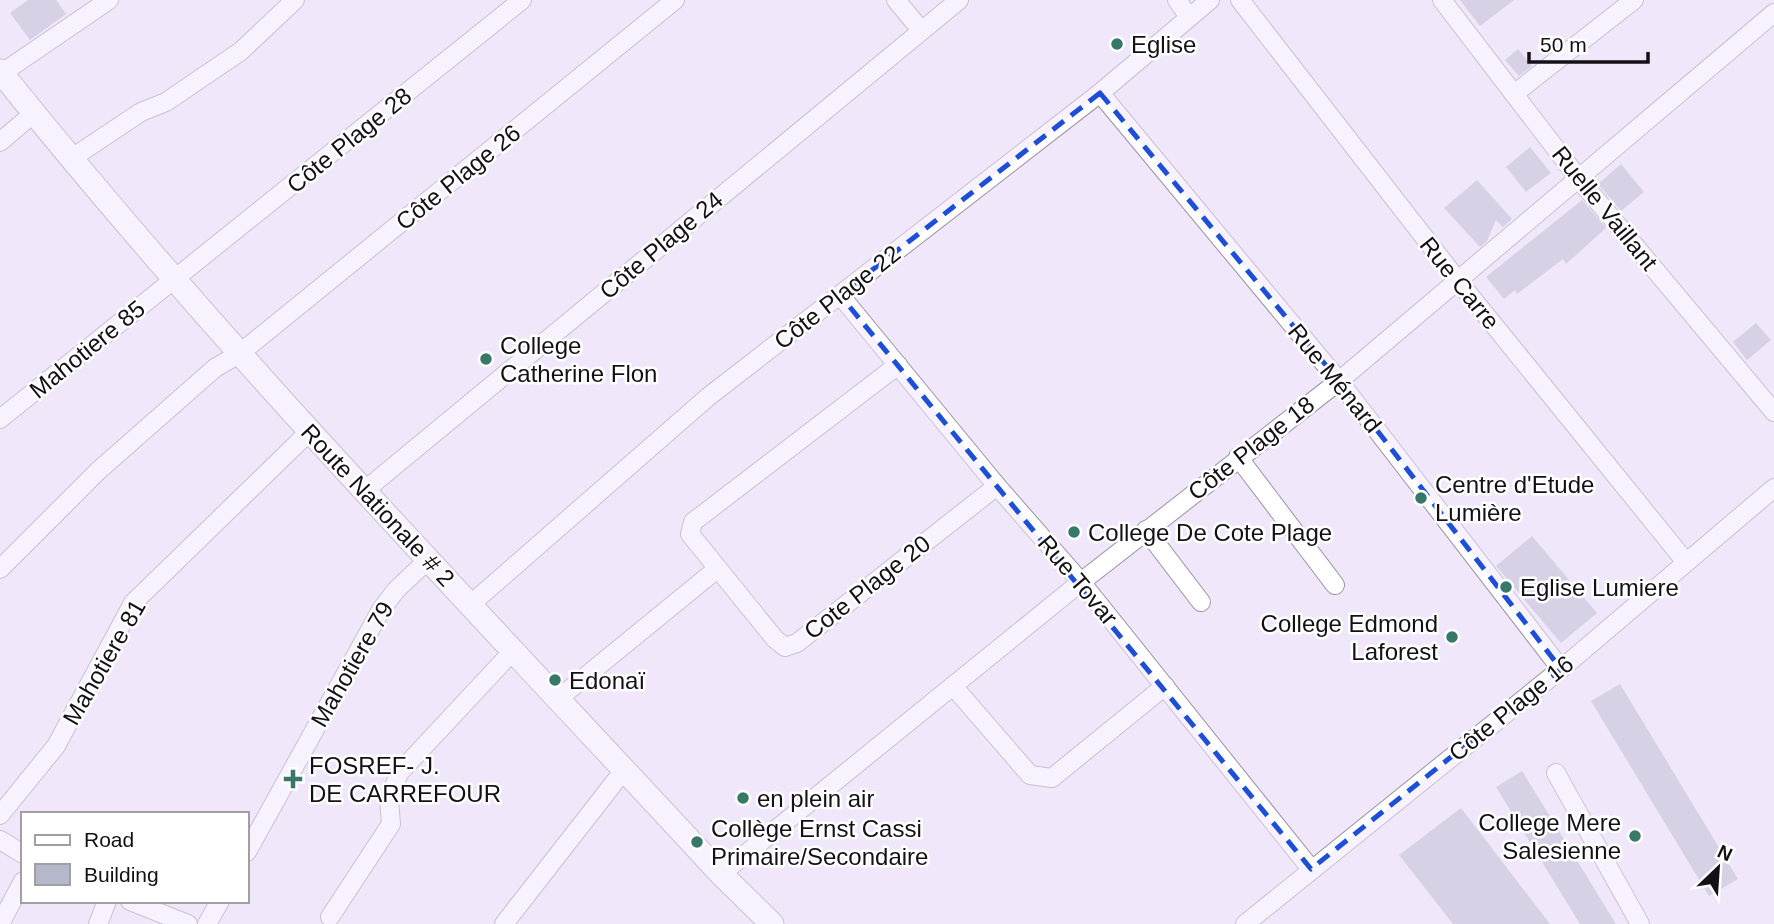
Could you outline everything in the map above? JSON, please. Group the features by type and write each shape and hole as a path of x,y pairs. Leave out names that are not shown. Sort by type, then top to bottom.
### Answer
{"main road":[{"name":"Route Nationale # 2","path":"1,72 239,354 309,432 720,874 772,924"}],"street":[{"path":"1,72 109,0"},
{"path":"72,158 141,113 166,102 241,51 295,0"},
{"name":"Côte Plage 28","path":"175,278 522,0"},
{"name":"Côte Plage 26","path":"0,569 97,471 215,368 239,354 675,0"},
{"path":"896,0 921,30"},
{"name":"Côte Plage 24","path":"364,491 959,0"},
{"path":"1177,0 1189,17"},
{"name":"Côte Plage 22","path":"471,604 708,397 1100,93 1210,0"},
{"name":"Rue Carre","path":"1240,0 1459,282 1685,561"},
{"name":"Ruelle Vaillant","path":"1442,0 1579,179 1774,412"},
{"path":"1514,94 1634,0"},
{"path":"1767,0 1774,11"},
{"name":"Côte Plage 18","path":"720,874 1146,530 1339,381 1459,282 1774,11"},
{"name":"Rue Ménard","path":"1100,93 1339,381 1561,669"},
{"path":"0,142 34,113"},
{"name":"Mahotiere 85","path":"0,419 175,278"},
{"name":"Rue Tovar","path":"840,295 996,485 1081,582 1311,869"},
{"name":"Cote Plage 20","path":"898,365 693,522 690,534 717,569 779,644 791,646 996,485"},
{"name":"Mahotiere 81","path":"0,815 56,746 133,603 309,432"},
{"path":"1238,457 1335,585"},
{"name":"Côte Plage 16","path":"1245,924 1561,669 1774,488"},
{"path":"1146,530 1201,602"},
{"name":"Mahotiere 79","path":"248,850 381,610 396,590 429,559"},
{"path":"559,698 717,569"},
{"path":"330,918 391,824 389,800 399,773 513,651"},
{"path":"953,685 1030,775 1041,779 1052,778 1165,686"},
{"path":"504,924 624,770"},
{"path":"1556,773 1640,924"},
{"path":"0,840 21,853"},
{"path":"0,924 21,885"},
{"path":"98,924 106,903"},
{"path":"135,903 188,924"},
{"path":"207,924 219,903"}],"highlighted area":[{"path":"1100,93 1339,381 1561,669 1311,869 840,295"}],"building":[{"path":"28,0 56,0 66,14 30,40 10,13"},
{"path":"1460,0 1514,0 1480,26"},
{"path":"1518,49 1532,66 1519,76 1505,60"},
{"path":"1530,147 1551,173 1526,192 1506,167"},
{"path":"1621,164 1644,192 1621,211 1598,184"},
{"path":"1477,180 1512,219 1503,227 1496,220 1487,241 1480,247 1444,208"},
{"path":"1582,200 1606,228 1566,264 1563,259 1517,294 1515,290 1504,299 1486,277"},
{"path":"1756,323 1771,340 1747,360 1733,342"},
{"path":"1532,536 1597,613 1561,643 1496,566"},
{"path":"1620,684 1738,879 1709,896 1591,701"},
{"path":"1522,771 1616,924 1580,924 1496,787"},
{"path":"1461,808 1550,924 1453,924 1399,855"}],"place":[{"name":"Eglise","path":"1117,44"},
{"name":"College Catherine Flon","path":"486,359"},
{"name":"Centre d'Etude Lumière","path":"1421,498"},
{"name":"College De Cote Plage","path":"1074,532"},
{"name":"Eglise Lumiere","path":"1506,587"},
{"name":"College Edmond Laforest","path":"1452,637"},
{"name":"Edonaï","path":"555,680"},
{"name":"FOSREF- J. DE CARREFOUR","path":"293,779"},
{"name":"en plein air","path":"743,798"},
{"name":"College Mere Salesienne","path":"1635,836"},
{"name":"Collège Ernst Cassi Primaire/Secondaire","path":"697,842"}]}
